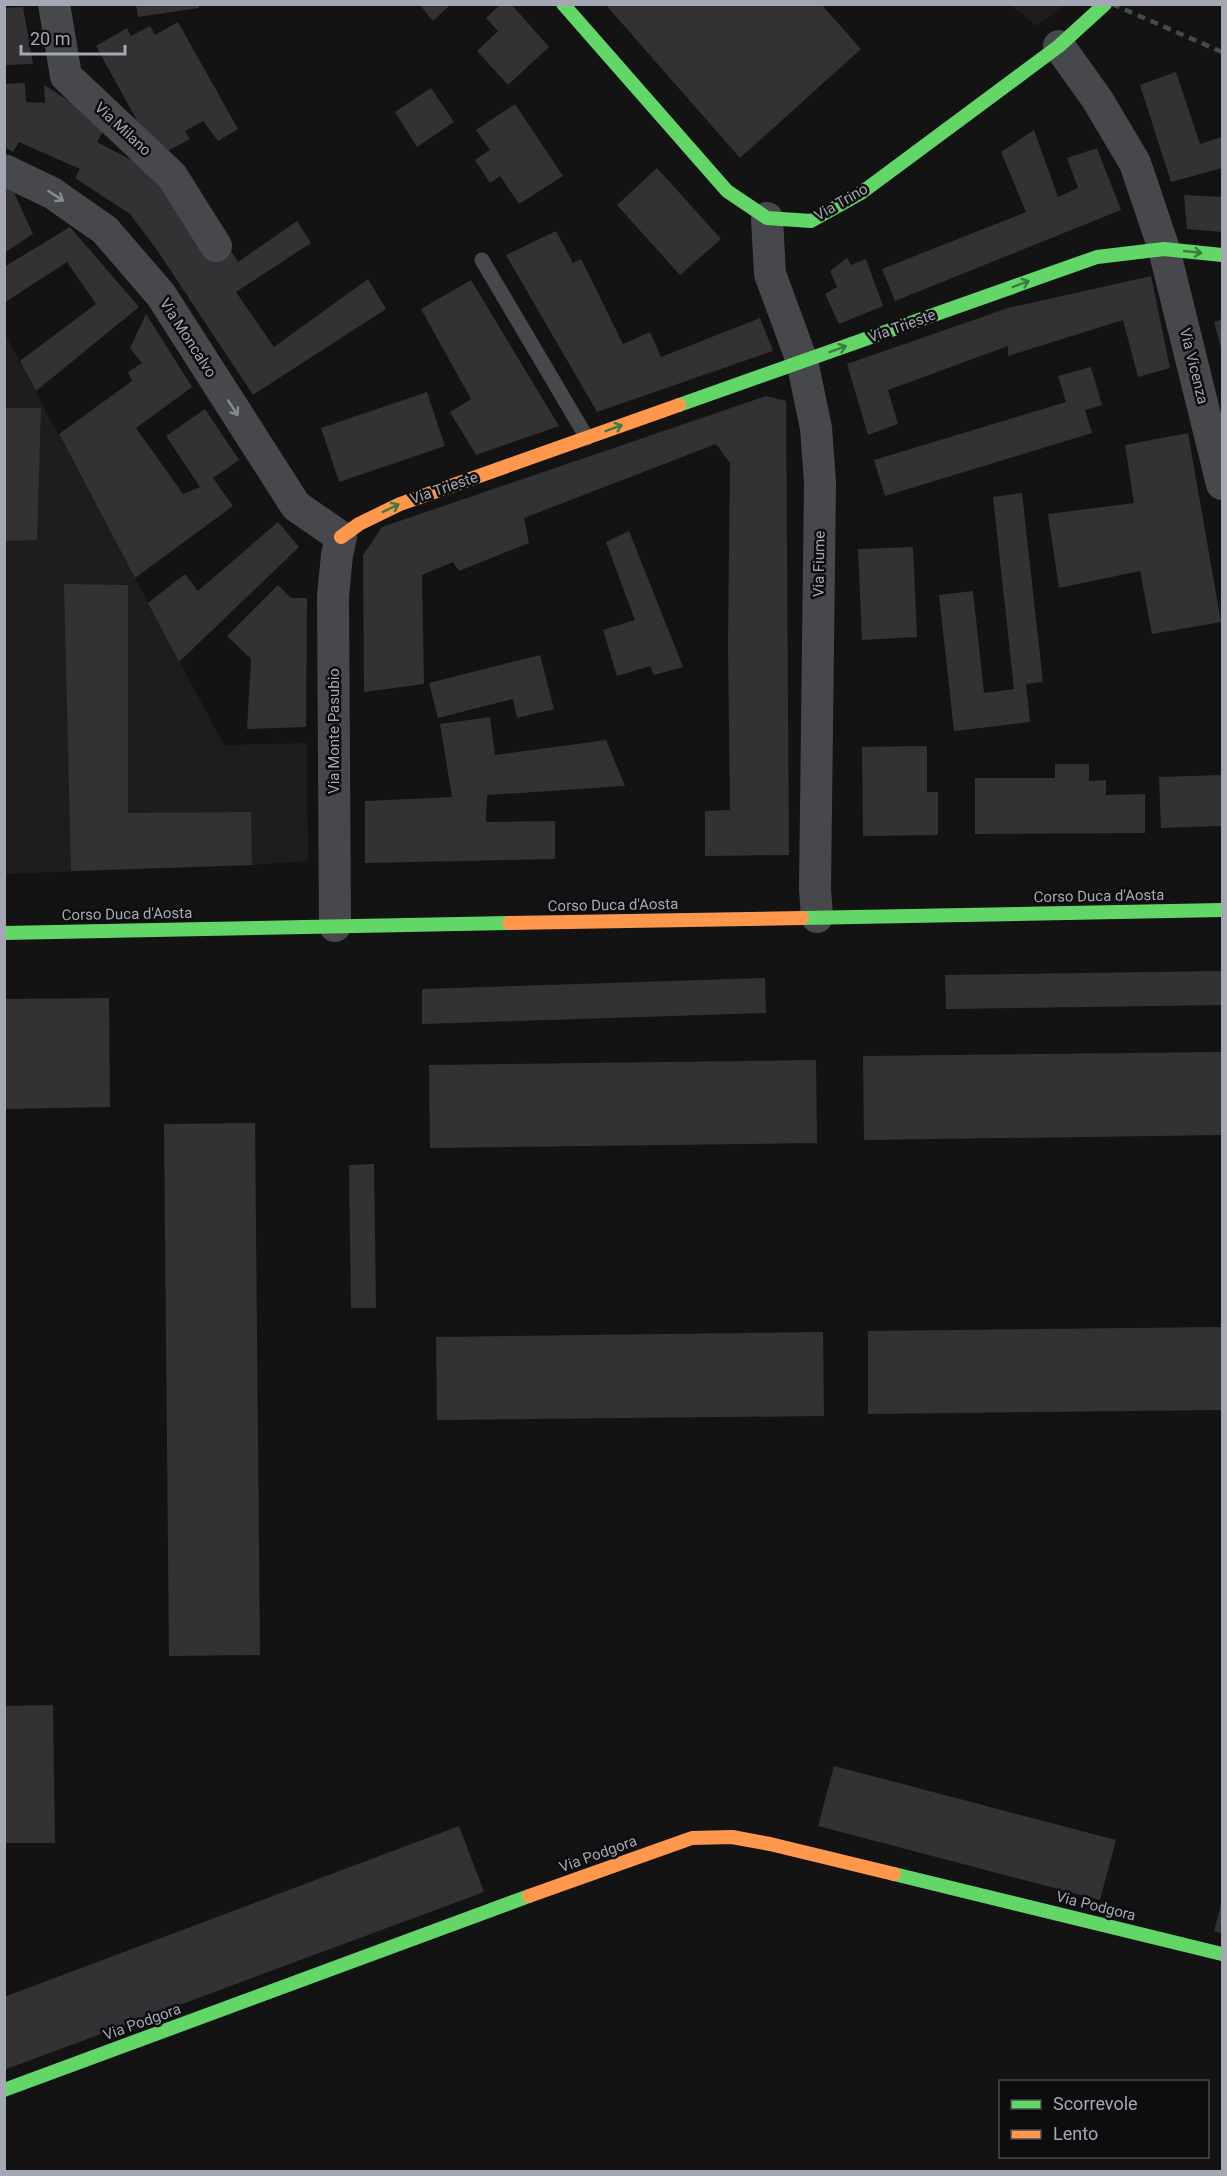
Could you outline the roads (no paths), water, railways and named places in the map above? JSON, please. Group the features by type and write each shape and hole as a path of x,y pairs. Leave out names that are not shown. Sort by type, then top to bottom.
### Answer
{"street":[{"name":"Via Milano","path":"54,4 66,76 172,176 216,246"},
{"path":"563,4 728,191 767,218"},
{"name":"Via Trino","path":"767,218 811,221 861,193 1059,46 1105,4"},
{"path":"1059,46 1097,99 1135,164 1164,249"},
{"name":"Via Moncalvo","path":"4,170 52,193 105,230 161,295 296,506 341,537"},
{"name":"Via Fiume","path":"767,218 770,274 802,361 816,428 820,482 815,889 817,917"},
{"name":"Via Trieste","path":"341,537 358,524 399,504 1097,257 1164,249 1222,255"},
{"name":"Via Vicenza","path":"1164,249 1222,484"},
{"name":"Via Monte Pasubio","path":"335,926 333,596 336,555 341,537"},
{"name":"Corso Duca d'Aosta","path":"4,933 1222,910"},
{"name":"Via Podgora","path":"4,2090 692,1838 732,1837 770,1844 1222,1954"}],"lane":[{"path":"482,260 587,438"}],"railway":[{"path":"1112,4 1222,52"}]}
